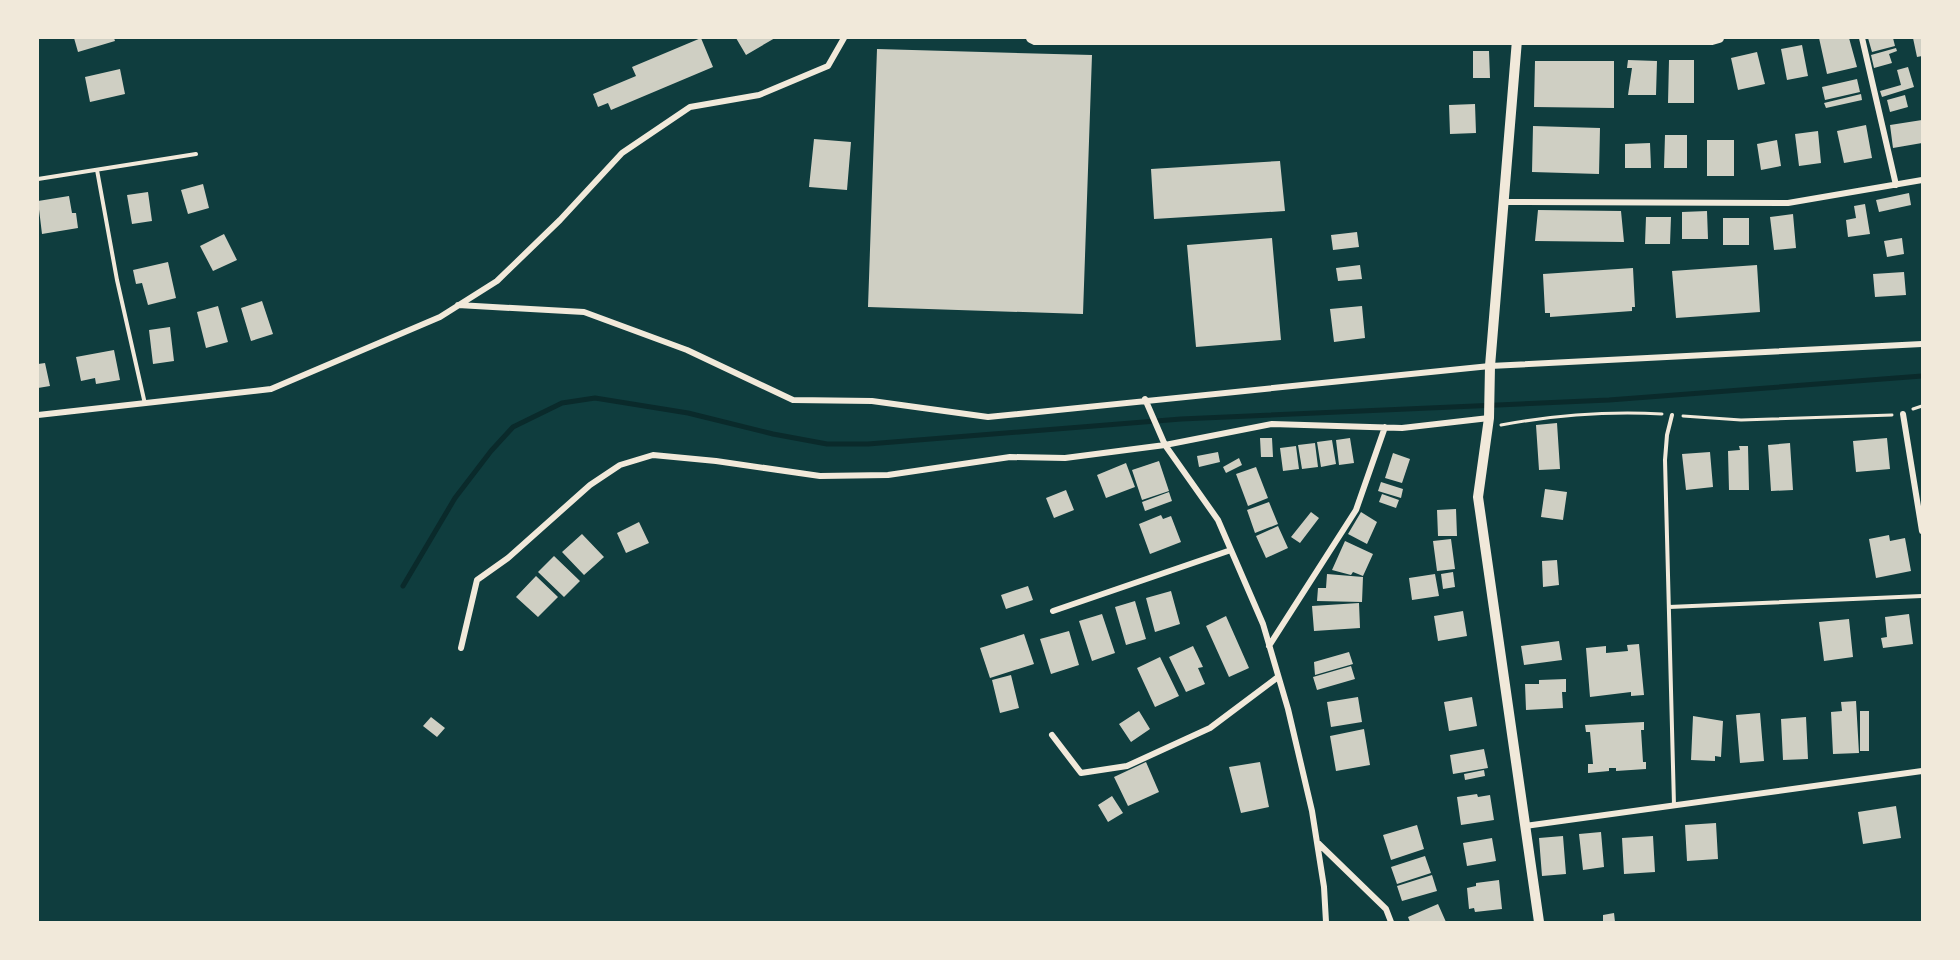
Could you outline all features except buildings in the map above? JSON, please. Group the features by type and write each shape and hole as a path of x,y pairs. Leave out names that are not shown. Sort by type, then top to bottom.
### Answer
{"street":[{"path":"38,416 271,389 440,317 497,281 560,220 622,153 690,106 759,95 828,66 844,38"},
{"path":"1031,38 1712,40 1719,38"},
{"path":"1862,38 1896,185"},
{"path":"1517,39 1488,423 1478,497 1539,922"},
{"path":"1503,202 1788,203 1923,180"},
{"path":"458,305 584,312 687,350 793,400 872,401 988,417 1145,399 1491,371 1923,344"},
{"path":"1145,399 1165,445 1218,520 1269,646 1317,842 1324,887 1326,922"},
{"path":"1903,414 1923,531"},
{"path":"461,648 477,580 508,558 590,485 620,465 652,455 716,461 820,476 888,475 1010,457 1065,458 1165,445 1272,424 1385,427 1488,423"},
{"path":"1269,646 1318,566 1356,510 1385,427"},
{"path":"1053,611 1231,550"},
{"path":"1052,735 1081,773 1127,766 1210,728 1278,677"},
{"path":"1525,826 1923,771"},
{"path":"1317,842 1386,909 1391,922"}],"lane":[{"path":"38,179 195,154"},
{"path":"97,170 117,280 145,405"},
{"path":"1672,415 1666,447 1674,805"},
{"path":"1669,607 1923,596"}],"path":[{"path":"1488,423 1549,416 1619,412 1741,420 1903,414"}],"waterway":[{"path":"403,586 455,498 491,451 513,427 562,403 595,398 688,413 773,434 827,444 868,444 1181,419 1609,400 1922,376"}]}
